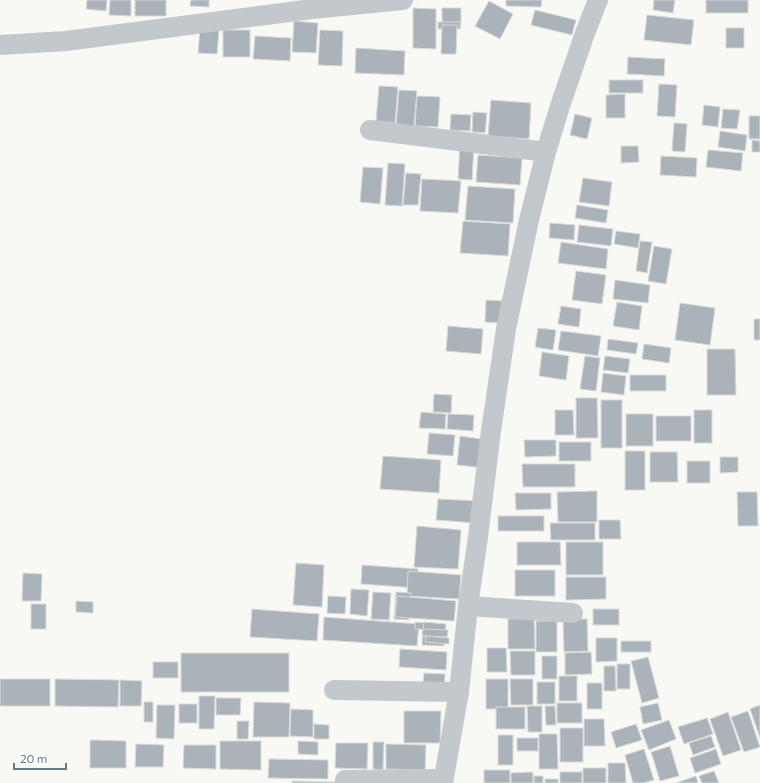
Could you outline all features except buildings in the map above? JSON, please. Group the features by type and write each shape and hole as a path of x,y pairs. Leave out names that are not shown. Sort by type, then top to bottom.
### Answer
{"street":[{"path":"0,45 66,41 312,9 403,0"},
{"path":"345,780 443,781 474,607 478,537 491,431 506,329 529,220 546,152 584,33 598,0"},
{"path":"370,130 546,152"},
{"path":"474,607 573,613"},
{"path":"334,690 459,692"}]}
